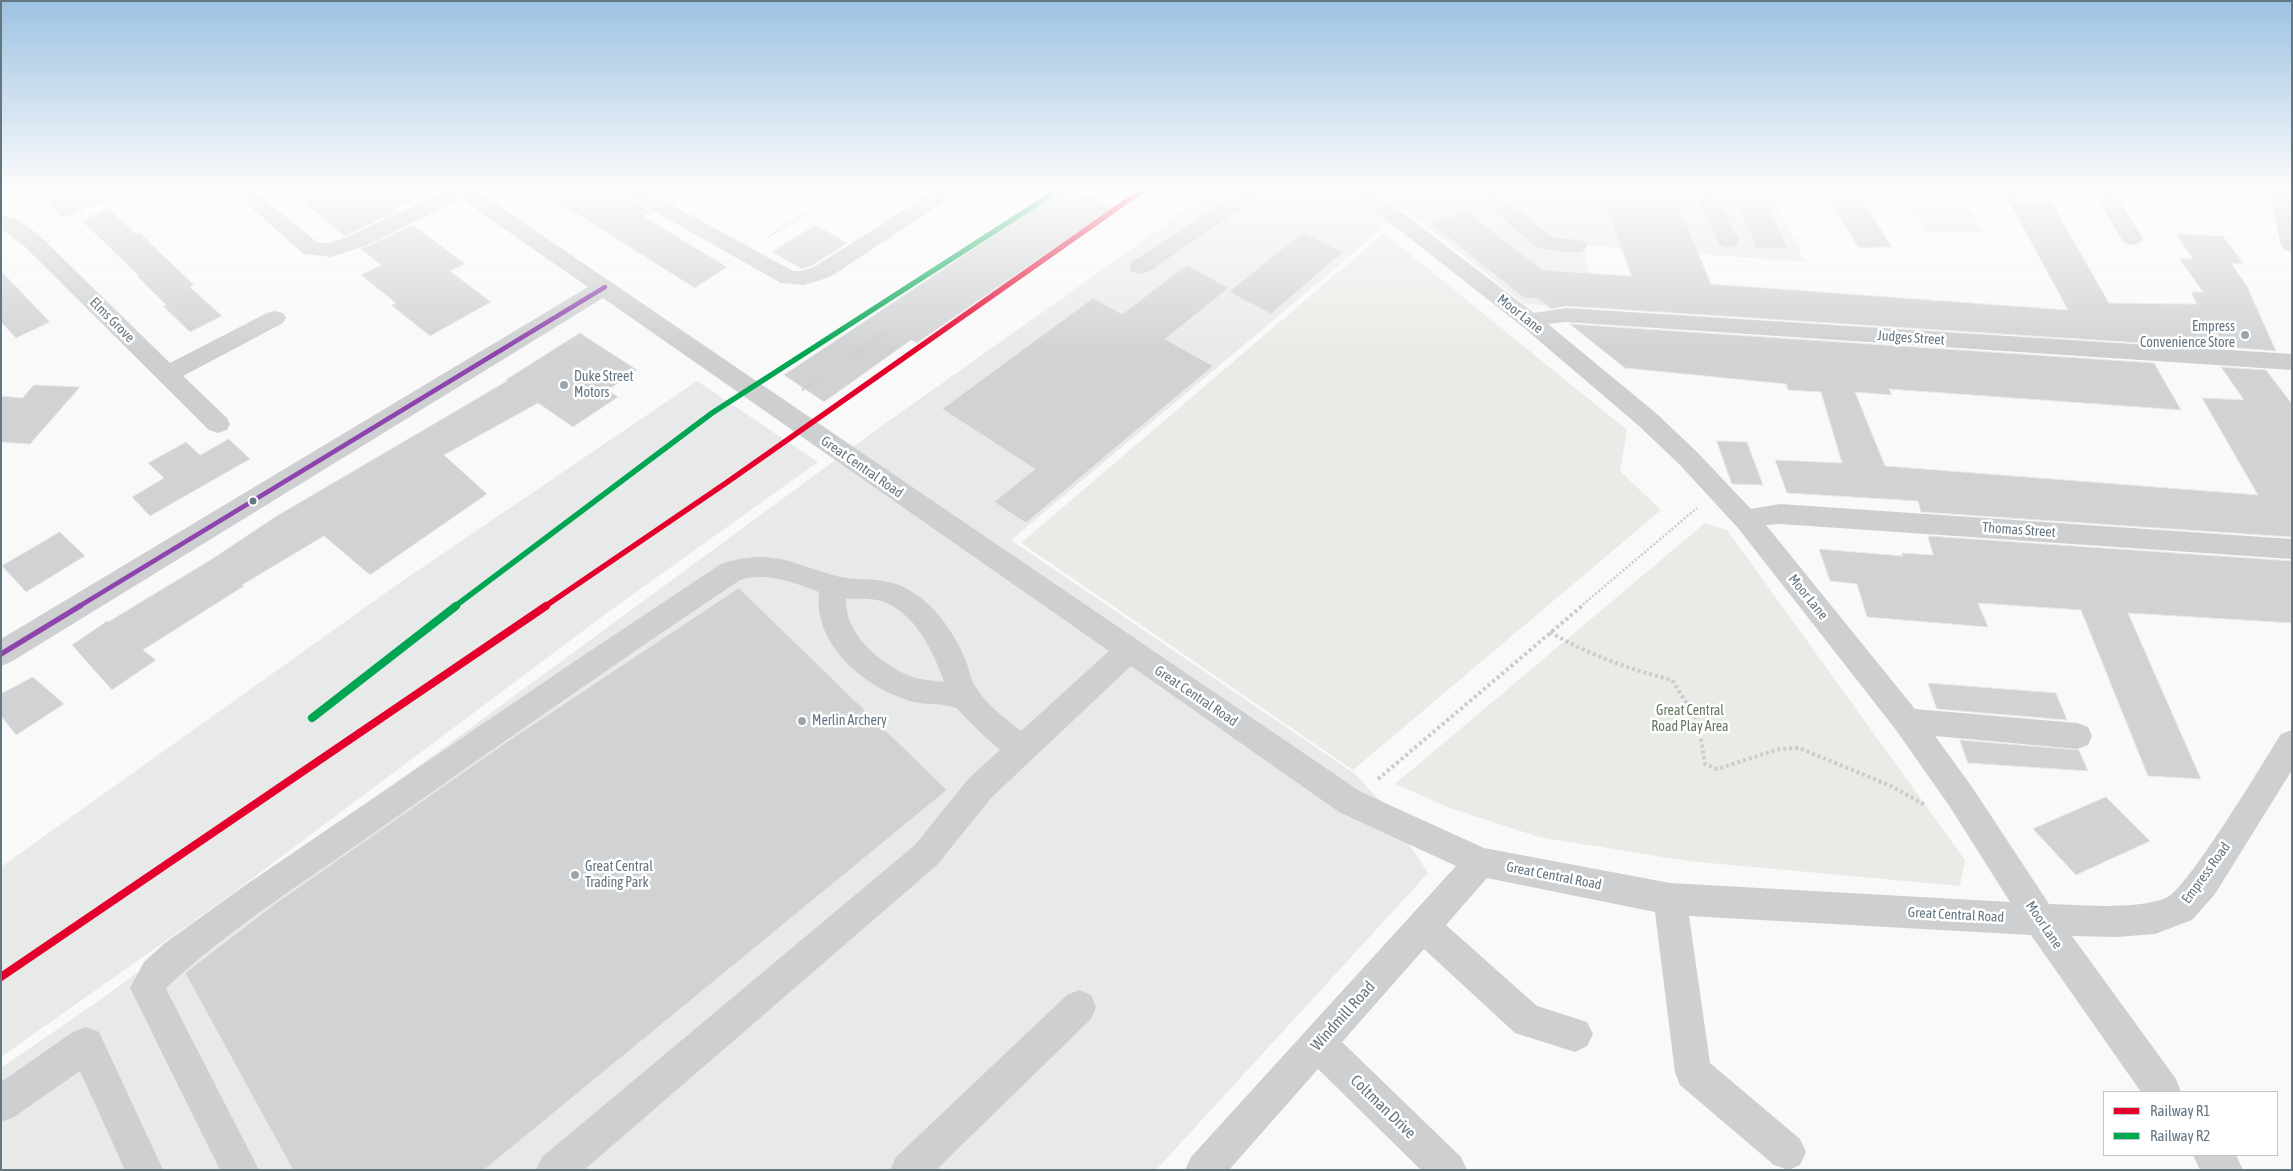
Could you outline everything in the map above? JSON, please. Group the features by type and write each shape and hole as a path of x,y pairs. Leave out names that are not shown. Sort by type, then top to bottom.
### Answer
{"street":[{"name":"Elms Grove","path":"35,244 218,424"},
{"path":"306,244 312,249 331,250 349,244"},
{"name":"Great Central Road","path":"542,244 914,503 1350,802 1481,862 1670,899 2040,920"},
{"path":"726,244 789,278 804,278 822,272 865,244"},
{"path":"1140,267 1175,244"},
{"name":"Moor Lane","path":"1430,244 1531,322 1648,420 1747,521 1907,721 1961,797 2040,920 2162,1091"},
{"path":"1551,244 1576,246"},
{"path":"1,654 605,287"},
{"name":"Judges Street","path":"1531,322 1546,317 1566,315 2292,362"},
{"path":"167,374 275,318"},
{"name":"Thomas Street","path":"1747,521 1759,516 1780,514 2292,550"},
{"path":"240,1170 147,988 156,974 177,955 267,889 730,572 744,567 764,566 788,570 833,586 880,590 899,598 928,620 948,651 965,696 1021,750"},
{"path":"833,586 832,610 838,630 848,645 874,670 909,688 965,696"},
{"path":"555,1170 926,855 980,788 1129,650"},
{"path":"1907,721 2077,736"},
{"name":"Empress Road","path":"2040,920 2117,921 2155,918 2180,909 2203,883 2292,743"},
{"name":"Windmill Road","path":"1204,1170 1481,862"},
{"path":"1670,899 1693,1072 1787,1152"},
{"path":"1423,926 1527,1021 1575,1034"},
{"path":"909,1170 1079,1007"},
{"name":"Coltman Drive","path":"1318,1044 1448,1170"},
{"path":"1,1104 86,1045 144,1170"},
{"path":"2213,1156 2224,1170"}],"path":[{"path":"741,252 755,244"},
{"path":"849,357 889,329"},
{"path":"1350,802 1690,512 1720,492"},
{"path":"1550,632 1572,646 1598,658 1631,670 1672,680 1698,722 1706,764 1717,769 1779,749 1798,748 1891,786 1922,805 1961,797"}],"shaded area":[{"path":"1139,244 1365,244 1011,540 1355,774 1383,804 1428,873 1156,1170 1,1170 1,1068 100,1000 879,428"},
{"path":"1449,244 1796,244 1805,262 1583,245 1596,308 1524,304"},
{"path":"697,381 818,462 611,610 218,904 1,1057 1,867 398,584"}],"green space":[{"path":"1372,244 1397,244 1627,430 1620,471 1661,510 1353,770 1021,543"},
{"name":"Great Central Road Play Area","path":"1705,523 1727,530 1965,860 1960,886 1688,861 1539,837 1450,808 1395,784"}],"building":[{"path":"105,244 151,244 194,285 190,287 222,316 190,332 163,306 166,305"},
{"path":"373,244 438,244 465,264 450,271 491,302 430,336 391,305 396,303 361,275 381,265 361,249"},
{"path":"625,244 689,244 727,267 695,288"},
{"path":"786,244 846,244 813,265 802,269 772,252"},
{"path":"982,244 1061,244 917,343 911,340 824,402 784,375"},
{"path":"1289,244 1326,244 1343,252 1271,314 1229,292"},
{"path":"1456,244 1509,244 1543,270 1631,276 1620,244 1694,244 1711,284 2068,310 2032,244 2075,244 2109,303 2197,304 2191,292 2203,292 2179,258 2193,259 2183,244 2229,244 2244,264 2231,263 2247,286 2276,351 2141,340 2142,343 1566,306 1551,309 1539,299 1524,298"},
{"path":"1755,244 1786,244 1788,249 1757,249"},
{"path":"1856,244 1890,244 1892,247 1859,248"},
{"path":"1187,265 1229,288 1165,339 1213,366 1026,523 994,502 1035,469 942,409 1093,298 1122,314"},
{"path":"1,271 50,322 16,338 1,322"},
{"path":"1570,324 2154,363 2181,410 1889,389 1892,395 1855,392 1885,466 2258,495 2202,398 2244,400 2221,367 2266,370 2292,404 2292,537 1921,512 1918,501 1787,493 1775,460 1842,463 1821,392 1788,390 1786,384 1625,368"},
{"path":"580,333 637,370 608,390 618,397 573,427 538,403 444,455 487,494 370,575 324,536 242,585 244,586 143,650 156,660 112,690 72,645 107,621 212,559 275,517 507,381"},
{"path":"34,385 80,387 30,444 1,442 1,396 22,398"},
{"path":"229,439 250,459 150,516 132,497 164,478 148,463 186,442 200,455"},
{"path":"1717,441 1747,442 1763,485 1732,484"},
{"path":"60,532 85,556 26,592 2,566"},
{"path":"1928,536 2292,561 2292,623 2128,613 2201,779 2148,776 2081,610 1978,603 1988,627 1867,617 1857,584 1830,581 1819,549 1903,556 1902,553 1933,555"},
{"name":"Great Central Trading Park","path":"739,588 947,790 484,1170 293,1170 185,973 273,905 508,741"},
{"path":"33,677 64,704 16,735 1,716 1,694"},
{"path":"1928,683 2056,693 2067,720 1937,709"},
{"path":"1960,740 2079,750 2088,771 1968,763"},
{"path":"2106,797 2150,841 2076,875 2033,829"}],"rail line":[{"name":"R2","path":"312,718 533,546 712,413 975,244"},
{"name":"R1","path":"1,977 726,483 1066,244"}],"transit line":[{"path":"1,654 605,287"}],"place":[{"name":"Empress Convenience Store","path":"2245,335"},
{"name":"Duke Street Motors","path":"564,385"},
{"name":"Merlin Archery","path":"802,721"},
{"name":"Great Central Trading Park","path":"575,875"}]}
